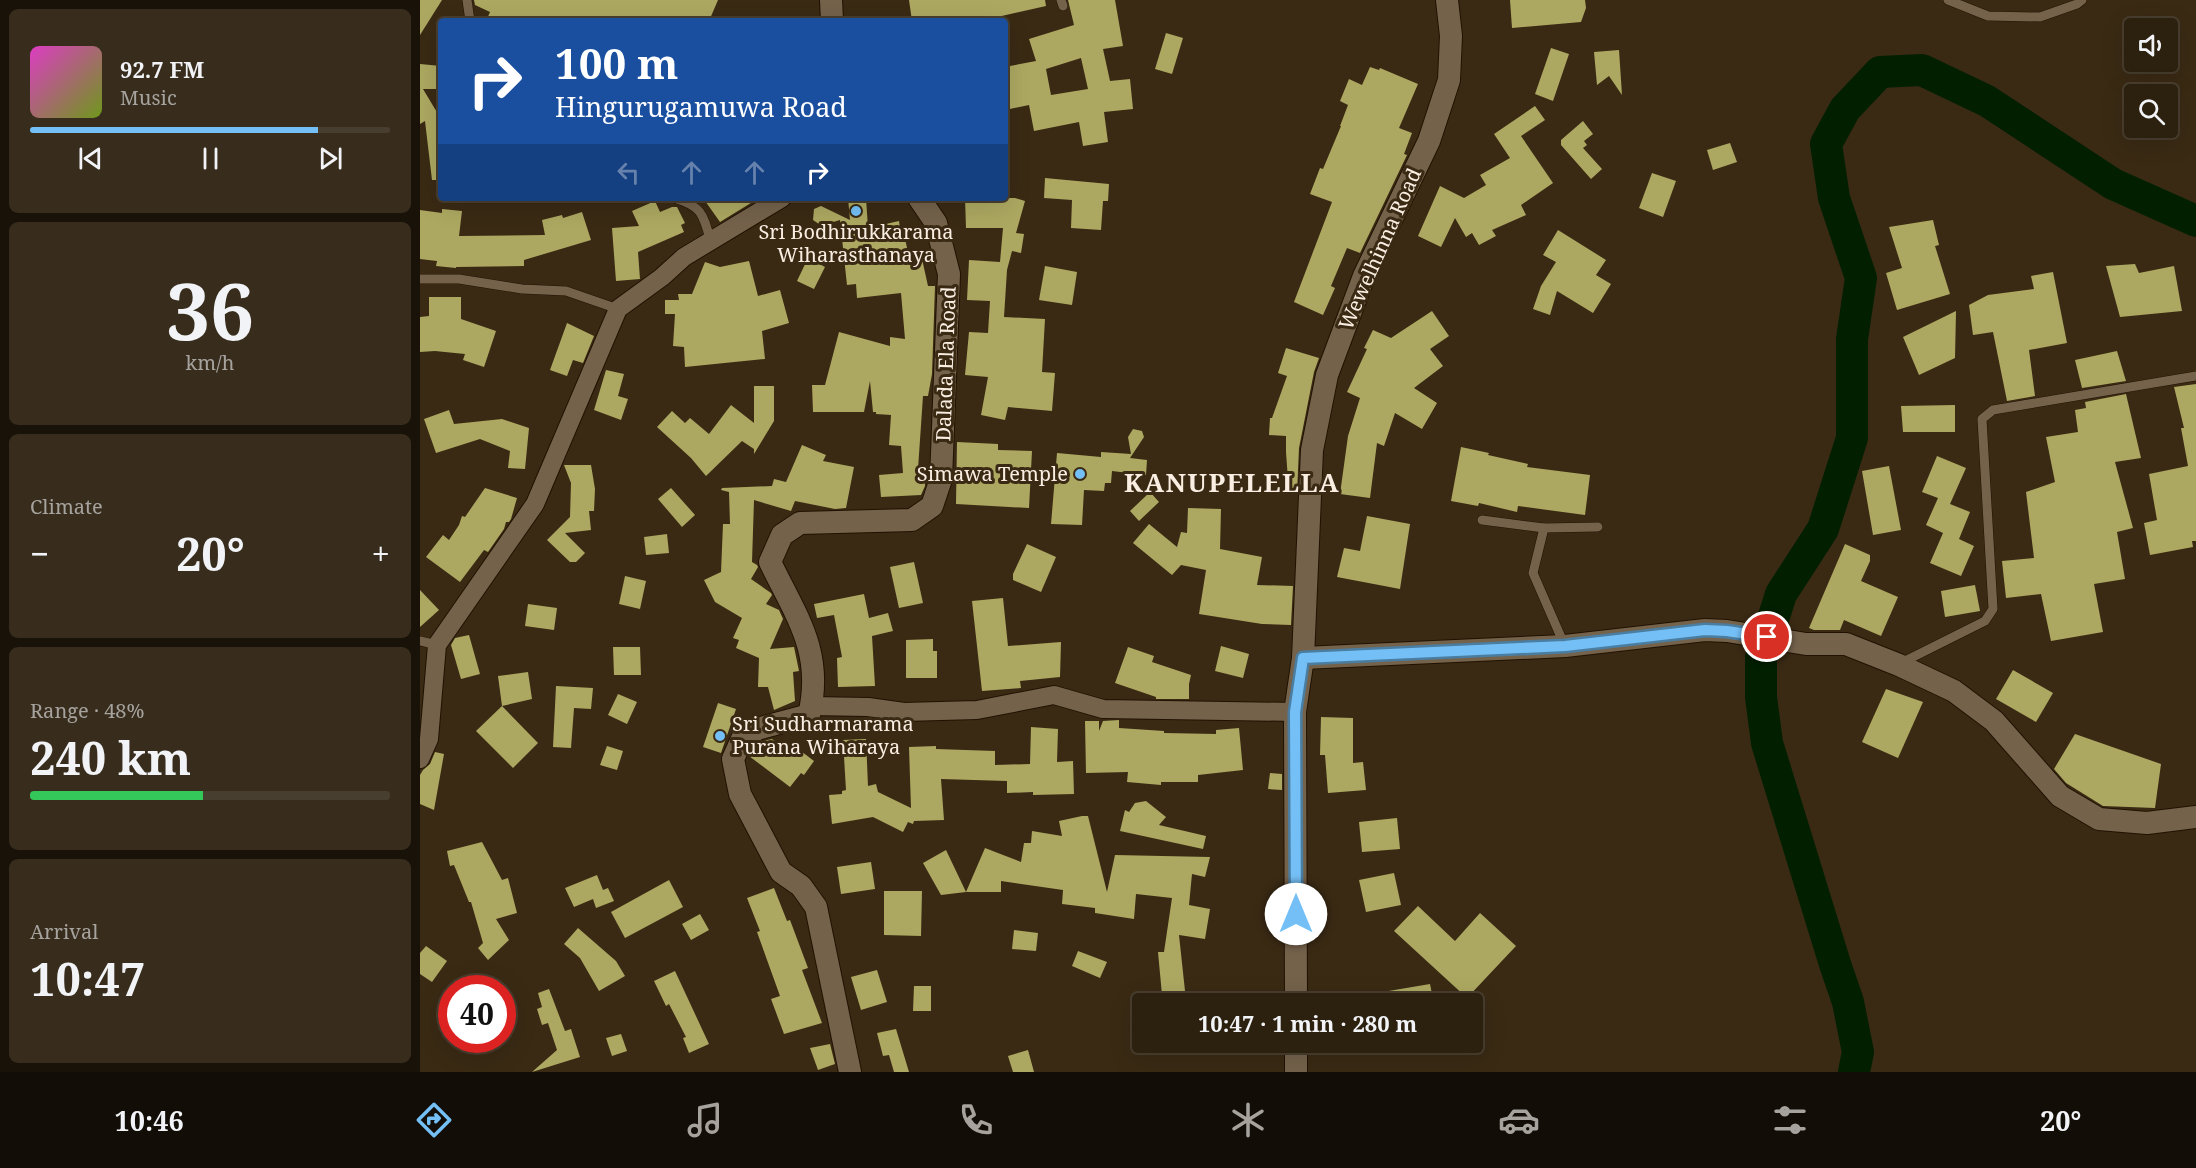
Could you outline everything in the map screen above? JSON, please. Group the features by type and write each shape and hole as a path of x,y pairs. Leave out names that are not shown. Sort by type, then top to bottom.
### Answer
{"street":[{"path":"831,0 832,18"},
{"name":"Wewelhinna Road","path":"1296,993 1295,712 1303,658 1312,450 1327,375 1364,276 1430,141 1449,80 1451,36 1447,0"},
{"path":"420,759 429,739 429,643 535,504 618,309 710,239 777,201"},
{"name":"Dalada Ela Road","path":"811,706 814,666 807,637 770,562 782,535 800,523 912,520 932,506 941,479 949,274 936,223 921,201"},
{"path":"1303,658 1565,646 1705,630 1727,631 1806,644 1846,644 1899,665 1954,692 1994,722 2060,796 2099,819 2146,823 2196,817"},
{"path":"850,1072 816,907 801,886 781,872 740,794 733,759 742,739 757,729 809,715 811,706 868,706 904,712 977,710 1054,695 1103,709 1295,712"},
{"path":"1296,1053 1296,1072"}],"lane":[{"path":"467,0 470,18"},
{"path":"1948,0 1988,16 2040,17 2078,4 2082,0"},
{"path":"685,201 692,203 704,217 710,239"},
{"path":"420,279 459,279 522,289 566,291 618,309"},
{"path":"1899,665 1984,621 1993,609 1982,419 1993,410 2196,376"},
{"path":"1482,520 1544,528 1598,527"},
{"path":"1544,528 1533,573 1565,646"}],"building":[{"path":"420,0 442,0 420,35"},
{"path":"474,0 718,0 710,18 487,18 490,12 475,5"},
{"path":"909,0 1045,0 1046,6 993,18 912,18"},
{"path":"1068,0 1115,0 1123,46 1103,49 1110,81 1130,79 1133,109 1104,112 1108,142 1083,146 1079,122 1034,131 1029,105 1008,109 1008,66 1036,61 1029,39 1074,25","holes":["1081,58 1088,89 1051,95 1046,69"]},
{"path":"1510,0 1585,0 1586,8 1581,22 1512,28"},
{"path":"1166,33 1183,38 1172,74 1155,69"},
{"path":"1551,48 1569,54 1553,101 1535,94"},
{"path":"1619,50 1622,95 1609,76 1597,85 1594,52"},
{"path":"420,64 438,66 438,89 423,89 438,114 438,180 432,180 425,121 420,124"},
{"path":"1370,67 1379,70 1380,68 1418,84 1399,128 1412,133 1404,154 1407,155 1360,253 1347,248 1331,286 1335,288 1323,315 1294,302 1332,202 1310,194 1341,126 1348,105 1340,101 1349,79 1362,85"},
{"path":"1535,106 1545,120 1521,136 1553,183 1521,205 1526,215 1492,230 1496,236 1479,245 1472,233 1466,237 1455,218 1441,247 1418,236 1440,186 1464,198 1486,185 1480,175 1510,158 1494,134"},
{"path":"1583,121 1593,134 1584,141 1587,145 1583,148 1602,169 1591,179 1561,145 1561,140"},
{"path":"1730,143 1737,162 1713,170 1707,150"},
{"path":"1652,173 1676,181 1663,217 1639,208"},
{"path":"1045,178 1109,184 1108,201 1103,201 1101,230 1071,228 1072,200 1044,198"},
{"path":"1008,198 1015,198 1025,201 1016,233 1024,234 1021,253 1012,251 1007,270 1004,317 1045,319 1042,372 1055,373 1052,411 1008,407 1005,420 981,415 988,377 965,375 969,332 988,333 990,301 967,300 969,260 1000,262 1003,228 966,228 965,201 1008,201"},
{"path":"655,201 660,212 677,207 685,223 681,225 684,232 638,252 640,279 616,281 612,228 639,226 632,211"},
{"path":"705,201 754,201 720,222"},
{"path":"848,201 866,201 868,228 899,221 910,262 922,259 928,286 935,286 932,374 928,396 923,396 918,469 924,468 925,486 921,495 881,497 879,475 903,473 901,446 889,445 891,415 873,412 870,381 864,412 813,412 812,385 825,385 839,332 890,346 890,337 905,339 901,293 857,298 856,284 847,285 840,220 819,224 813,220 814,209 821,206 850,220"},
{"path":"442,209 462,211 459,236 545,235 542,220 562,215 563,218 582,212 591,240 524,260 524,266 456,268 436,266 437,261 420,259 420,210 442,213"},
{"path":"1933,220 1939,245 1935,246 1950,294 1897,310 1886,273 1902,268 1889,227"},
{"path":"1558,230 1606,260 1596,275 1611,284 1593,313 1557,291 1550,315 1533,309 1541,286 1556,262 1543,255"},
{"path":"808,258 825,267 814,289 797,281"},
{"path":"749,261 758,296 780,290 789,323 762,331 765,359 685,367 684,347 673,346 675,314 665,314 665,300 679,300 678,294 692,294 705,262 720,267"},
{"path":"2135,264 2139,273 2174,266 2182,311 2120,317 2106,266"},
{"path":"1045,266 1077,272 1072,305 1039,300"},
{"path":"2053,272 2067,343 2029,350 2035,396 2007,401 1993,332 1973,335 1969,305 1988,295 2034,289 2031,276"},
{"path":"429,297 461,297 461,319 496,331 484,367 463,360 465,354 420,352 420,317 429,316"},
{"path":"1432,311 1449,336 1430,349 1443,366 1414,388 1437,403 1422,429 1395,413 1384,446 1377,443 1370,498 1340,494 1348,436 1360,398 1347,392 1367,349 1364,348 1373,330 1391,338"},
{"path":"1956,311 1955,358 1919,375 1903,337"},
{"path":"567,323 594,336 583,363 573,360 567,376 550,370"},
{"path":"1286,348 1319,358 1314,372 1299,448 1297,494 1289,494 1286,436 1269,435 1270,418 1272,418 1287,376 1278,373"},
{"path":"2117,351 2126,381 2082,388 2075,360"},
{"path":"606,370 624,374 618,396 628,399 621,420 594,410"},
{"path":"2196,384 2196,541 2192,541 2193,547 2150,555 2144,523 2157,520 2149,474 2188,466 2181,428 2184,428 2174,387"},
{"path":"754,386 774,386 774,421 754,454 754,449 742,441 706,476 691,458 657,427 672,411 685,423 690,418 709,434 731,405 754,423"},
{"path":"2126,394 2141,458 2115,462 2133,528 2117,532 2125,579 2094,584 2103,632 2051,641 2041,594 2006,598 2002,561 2034,558 2026,492 2055,482 2046,437 2078,432 2075,410 2086,408 2085,402"},
{"path":"1955,405 1955,432 1903,432 1901,406"},
{"path":"449,410 454,424 502,419 529,428 525,469 508,468 510,451 480,439 436,453 424,419"},
{"path":"1133,429 1142,431 1144,437 1130,458 1147,460 1146,475 1112,471 1111,483 1105,483 1104,491 1084,490 1082,525 1051,524 1057,453 1101,457 1101,452 1131,454 1128,437"},
{"path":"957,442 998,444 998,450 1032,451 1029,508 956,504"},
{"path":"802,445 826,455 823,461 854,467 846,508 835,509 795,501 791,511 754,500 752,562 758,567 751,579 771,593 766,604 779,610 783,619 770,649 794,647 799,671 793,672 795,701 774,710 768,687 758,687 759,658 736,648 739,640 733,638 742,618 715,602 704,580 721,572 723,524 730,524 729,492 721,490 722,488 772,486 774,479 786,482"},
{"path":"1461,447 1528,464 1527,467 1590,475 1585,515 1518,506 1517,512 1479,503 1478,506 1451,501"},
{"path":"1937,456 1966,468 1950,504 1970,512 1959,539 1974,546 1961,576 1930,563 1943,533 1926,525 1938,498 1922,492"},
{"path":"564,465 591,465 595,489 594,511 589,511 591,530 565,533 585,553 576,562 570,562 547,540 570,517 571,483"},
{"path":"1889,466 1901,530 1873,535 1862,471"},
{"path":"485,488 517,498 509,522 506,522 504,529 488,552 484,550 460,582 426,557 443,535 449,540 462,516 465,517"},
{"path":"671,488 695,515 682,527 658,499"},
{"path":"1150,492 1159,502 1139,521 1130,511"},
{"path":"1188,508 1221,509 1220,549 1262,557 1257,585 1293,586 1291,625 1262,624 1199,614 1206,570 1181,565 1172,575 1133,543 1149,524 1177,547 1181,532 1187,533"},
{"path":"1367,516 1410,524 1400,589 1337,577 1344,548 1360,551"},
{"path":"667,534 669,553 646,555 644,537"},
{"path":"1027,544 1056,557 1041,592 1013,580 1013,574"},
{"path":"1845,544 1870,555 1870,561 1861,581 1898,597 1881,636 1844,620 1840,630 1809,628"},
{"path":"914,562 923,603 899,608 890,567"},
{"path":"625,576 646,581 640,609 619,604"},
{"path":"1975,585 1980,611 1945,617 1941,591"},
{"path":"420,590 439,610 420,627"},
{"path":"864,594 869,618 888,613 893,631 872,636 875,686 838,687 837,658 842,657 834,615 817,618 814,604"},
{"path":"1003,598 1008,646 1061,642 1060,677 1020,681 1021,688 982,691 972,601"},
{"path":"528,604 557,608 554,630 525,626"},
{"path":"469,635 480,674 461,679 451,645 455,638"},
{"path":"933,639 933,651 937,651 937,678 906,678 906,640"},
{"path":"1221,646 1249,654 1243,678 1215,671"},
{"path":"613,647 640,647 641,675 614,675"},
{"path":"1128,647 1154,656 1152,662 1191,675 1189,699 1156,699 1156,697 1115,683"},
{"path":"2013,670 2053,693 2036,722 1996,699"},
{"path":"528,672 532,699 502,706 498,676"},
{"path":"556,686 593,688 591,709 574,708 571,748 553,747"},
{"path":"1886,689 1923,702 1898,758 1862,742"},
{"path":"618,694 637,702 627,724 608,715"},
{"path":"718,703 736,709 721,753 703,747"},
{"path":"502,706 538,743 513,768 476,731"},
{"path":"1321,717 1353,718 1353,763 1363,762 1366,790 1328,793 1325,755 1320,755"},
{"path":"1119,720 1119,728 1164,731 1164,733 1216,734 1216,730 1239,728 1243,770 1198,775 1198,782 1161,782 1161,785 1127,782 1128,772 1086,773 1085,721 1099,721 1099,731 1103,721"},
{"path":"1031,727 1058,729 1057,762 1073,761 1074,794 1007,793 1007,781 941,779 944,820 914,821 913,824 908,822 903,832 873,817 832,824 829,795 842,794 842,791 846,790 843,740 866,739 868,786 876,784 878,792 911,808 909,747 936,746 936,749 995,751 995,765 1030,764"},
{"path":"2075,734 2161,764 2155,808 2103,806 2066,783 2054,769"},
{"path":"772,739 788,751 793,745 814,761 804,775 801,773 790,787 749,756 753,748 763,741"},
{"path":"607,746 623,751 617,770 600,765"},
{"path":"435,752 444,754 434,810 420,804 420,775 430,764"},
{"path":"1270,773 1282,774 1282,790 1268,789"},
{"path":"1146,801 1166,817 1159,825 1206,836 1203,849 1120,831 1125,810 1129,812 1135,803"},
{"path":"1088,816 1107,892 1115,855 1210,857 1205,877 1192,874 1189,905 1210,909 1205,939 1179,935 1185,991 1162,993 1158,952 1164,952 1172,898 1136,894 1134,919 1095,913 1095,908 1062,904 1063,890 1001,881 1001,892 966,892 985,848 1021,862 1024,843 1031,843 1032,831 1062,836 1059,821"},
{"path":"1397,818 1400,849 1362,852 1359,822"},
{"path":"482,842 502,880 508,878 517,913 496,919 509,940 488,960 478,948 483,943 471,902 469,902 454,865 450,866 447,851"},
{"path":"946,850 966,892 941,895 923,863"},
{"path":"871,862 875,889 841,894 837,867"},
{"path":"1394,873 1401,905 1366,912 1359,880"},
{"path":"597,875 603,890 608,888 614,901 596,908 593,899 574,907 565,888"},
{"path":"669,880 683,907 625,938 611,912"},
{"path":"774,888 787,921 790,920 808,968 802,970 822,1023 784,1034 771,999 780,996 747,898"},
{"path":"884,891 922,891 921,936 884,935"},
{"path":"1418,906 1455,941 1480,913 1516,946 1472,993 1462,993 1394,931"},
{"path":"700,914 709,930 691,940 682,924"},
{"path":"578,928 616,961 625,976 599,991 580,958 564,944"},
{"path":"1014,930 1038,933 1036,951 1012,949"},
{"path":"426,946 447,961 432,982 420,974 420,953"},
{"path":"1078,951 1107,962 1100,978 1072,966"},
{"path":"877,970 887,1002 861,1010 851,977"},
{"path":"675,971 709,1044 689,1053 683,1038 686,1037 669,1004 666,1006 654,981"},
{"path":"1430,984 1432,993 1377,993"},
{"path":"914,986 931,986 931,1011 913,1011"},
{"path":"549,989 565,1031 571,1029 580,1057 532,1072 557,1050 548,1023 542,1025 537,1009 542,1007 538,993"},
{"path":"896,1029 909,1072 894,1072 889,1055 883,1056 877,1033"},
{"path":"621,1034 627,1051 612,1056 606,1038"},
{"path":"830,1044 835,1064 818,1070 810,1048"},
{"path":"1028,1050 1034,1072 1013,1072 1008,1056"}],"waterway":[{"path":"1854,1072 1858,1052 1848,1002 1767,743 1761,697 1761,658 1781,594 1823,529 1852,438 1852,339 1861,278 1834,198 1826,144 1845,109 1880,72 1922,70 1987,101 2113,184 2196,221"}],"place":[{"name":"Sri Bodhirukkarama Wiharasthanaya","path":"856,211"},
{"name":"Simawa Temple","path":"1080,474"},
{"name":"Sri Sudharmarama Purana Wiharaya","path":"720,736"}],"district":[{"name":"KANUPELELLA","path":"1232,483"}],"route":[{"path":"1296,914 1295,712 1303,658 1565,646 1705,630 1767,637"}]}
